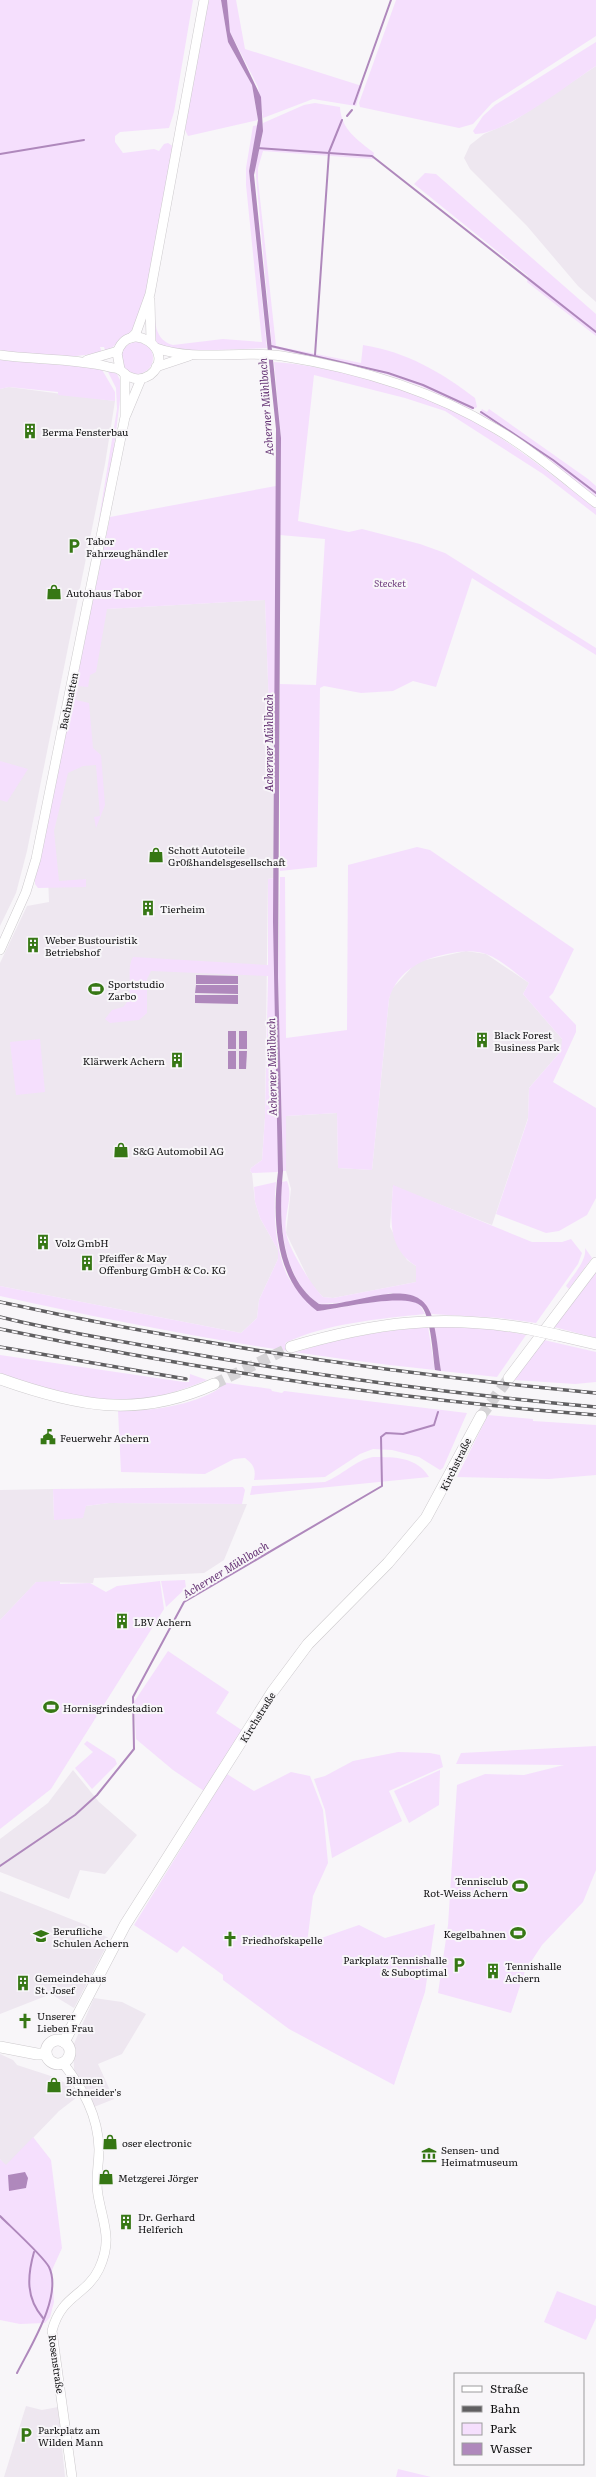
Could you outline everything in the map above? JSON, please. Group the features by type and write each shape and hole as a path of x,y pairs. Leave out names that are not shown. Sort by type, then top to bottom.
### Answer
{"main road":[{"path":"509,1378 596,1263"},
{"path":"290,1347 334,1335 413,1321 442,1320 492,1322 596,1344"},
{"path":"0,1379 70,1401 112,1406 173,1399 214,1384"},
{"name":"Kirchstraße","path":"64,2042 125,1926 273,1691 308,1644 388,1563 426,1518 481,1416"},
{"path":"58,2041 64,2042 70,2053 63,2063 51,2062 46,2054 50,2043 58,2041"},
{"path":"0,2047 30,2053 46,2054"}],"street":[{"path":"125,417 122,372 117,359 118,351 124,342 136,333 150,294 204,0"},
{"path":"0,355 84,361 122,372 131,378 141,379 150,375 156,367 158,357 153,345 150,294"},
{"path":"131,338 141,338 153,345 192,355 262,354 281,356 377,376 445,402 502,433 596,503"},
{"path":"84,361 118,351"},
{"path":"156,367 192,355"},
{"path":"125,417 141,379"},
{"name":"Bachmatten","path":"0,950 26,892 36,859 125,417"},
{"name":"Rosenstraße","path":"63,2063 82,2089 96,2126 98,2147 98,2195 107,2230 103,2257 95,2275 62,2307 56,2316 52,2331 72,2477"}],"shaded area":[{"path":"596,66 596,302 578,286 527,226 470,169 464,158 470,145 484,134 512,122"},
{"path":"9,387 115,401 105,464 27,851 16,893 0,926 0,389"},
{"path":"265,600 270,735 275,740 274,878 268,879 265,1117 262,1160 251,1168 250,1171 252,1173 255,1202 260,1218 278,1250 278,1259 259,1300 257,1318 241,1333 0,1286 0,963 27,906 49,902 46,828 79,684 106,609"},
{"path":"466,951 486,954 529,983 523,994 562,1039 563,1044 561,1051 529,1088 528,1118 492,1225 393,1186 390,1227 407,1260 416,1266 416,1282 333,1298 323,1297 312,1286 286,1233 291,1189 286,1171 286,1116 337,1113 338,1168 372,1170 391,990 413,966 421,961"},
{"path":"53,1489 54,1520 86,1506 109,1503 247,1504 224,1560 204,1573 94,1578 93,1583 36,1582 0,1620 0,1490"},
{"path":"73,1770 99,1802 137,1835 105,1874 80,1870 69,1899 0,1872 0,1839 48,1803"},
{"path":"0,1891 86,1925 110,1939 74,2008 51,1994 0,2014"},
{"path":"94,1998 122,2002 146,2014 122,2054 98,2064 114,2099 94,2107 85,2091 59,2111 6,2166 0,2159 0,2054 13,2060 17,2065 57,2078 75,2089 73,2046"},
{"path":"26,2406 42,2410 58,2407 65,2477 4,2477"}],"green space":[{"path":"0,0 193,0 174,112 169,128 120,132 115,136 115,142 123,153 154,149 159,151 164,144 168,143 174,147 150,278 135,330 106,352 104,347 100,347 102,353 67,357 0,351"},
{"path":"207,0 221,0 228,42 252,85 258,120 188,136 185,130"},
{"path":"227,0 236,0 245,49 362,86 356,106 313,99 263,118 258,87 230,32"},
{"path":"396,0 596,0 596,36 492,103 473,124 459,128 360,107 359,103"},
{"path":"596,42 596,66 520,117 488,132 475,134 473,131 483,116 495,105"},
{"path":"315,103 340,107 343,122 351,134 374,153 373,159 263,151 258,168 258,180 276,346 361,363 363,345 379,348 423,364 449,380 475,398 477,407 472,410 420,386 385,374 272,348 255,166 262,138 263,123 304,105"},
{"path":"258,125 249,171 267,348 190,351 161,348 154,339 154,305 155,323 157,329 162,339 167,343 173,345 223,339 262,342 246,185 246,168 253,126"},
{"path":"425,173 436,174 596,314 596,336 527,282 528,276 414,184"},
{"path":"134,342 140,342 150,349 153,358 152,364 146,371 140,374 134,374 124,367 121,361 121,355 128,345"},
{"path":"0,360 101,368 115,392 115,401 58,395 58,392 9,387 0,389"},
{"name":"Stecket","path":"274,362 336,371 403,389 441,404 462,414 502,439 596,509 596,515 543,474 445,411 405,398 314,375 298,521 349,532 362,529 420,544 445,553 596,648 596,655 472,578 436,687 413,681 393,691 361,693 324,686 320,688 317,867 280,871 280,684 316,685 325,539 280,535 281,438"},
{"path":"107,370 117,374 122,384 113,455 98,525 117,409 116,388"},
{"path":"482,409 487,412 489,409 588,479 596,486 596,498 479,414"},
{"path":"276,486 275,740 270,735 265,600 107,609 96,672 90,675 88,687 78,686 76,700 89,703 93,748 101,755 105,805 96,828 94,817 100,816 96,765 83,766 68,773 54,831 59,881 86,879 86,887 38,888 35,884 35,880 110,517"},
{"path":"0,761 28,769 7,802 0,800"},
{"path":"417,847 430,850 574,949 553,993 549,997 576,1025 576,1032 553,1082 596,1108 596,1198 587,1215 559,1231 546,1233 496,1214 528,1119 529,1088 561,1051 562,1039 523,994 529,983 497,959 478,952 456,952 422,962 406,973 393,989 389,999 372,1170 338,1168 337,1113 286,1116 286,1171 283,1171 278,977 280,877 285,877 286,1038 347,1030 348,865"},
{"path":"274,878 278,1172 252,1173 250,1171 251,1168 262,1160 265,1117 268,976 151,971 147,979 147,1013 139,1020 110,1023 105,1019 112,1010 123,1007 127,1002 130,990 130,970 133,957 268,965 268,879"},
{"path":"40,1039 45,1092 16,1095 10,1042"},
{"path":"287,1181 289,1187 289,1200 285,1226 288,1240 301,1266 323,1297 333,1298 416,1282 416,1266 399,1250 392,1230 391,1220 393,1185 532,1242 562,1242 571,1239 582,1253 578,1264 536,1323 500,1318 431,1314 427,1306 391,1293 351,1302 319,1304 307,1293 297,1280 290,1265 281,1214 282,1182"},
{"path":"276,1182 275,1217 277,1241 283,1264 287,1275 293,1284 317,1311 381,1301 405,1300 417,1303 425,1314 336,1326 301,1336 285,1343 297,1352 362,1335 428,1327 435,1370 326,1357 162,1330 0,1296 0,1286 241,1333 257,1318 259,1300 278,1259 278,1250 260,1218 255,1202 254,1187"},
{"path":"585,1248 592,1258 569,1289 566,1286 582,1263"},
{"path":"596,1272 596,1338 554,1327"},
{"path":"434,1326 489,1328 526,1335 497,1377 441,1371"},
{"path":"544,1340 596,1352 596,1382 575,1384 514,1380"},
{"path":"0,1355 184,1382 189,1382 190,1374 207,1380 174,1392 140,1400 104,1402 87,1400 52,1392 0,1374"},
{"path":"207,1380 271,1389 272,1391 282,1393 284,1391 467,1413 443,1468 440,1470 419,1457 392,1450 373,1449 360,1454 325,1477 254,1480 254,1468 245,1458 234,1459 205,1474 121,1472 118,1411 144,1410 171,1406 197,1399 220,1388"},
{"path":"488,1415 533,1419 533,1421 596,1425 596,1475 549,1479 457,1477"},
{"path":"373,1457 397,1458 412,1462 424,1470 429,1477 250,1495 252,1486 325,1482 338,1476 360,1461"},
{"path":"243,1487 245,1490 242,1504 109,1503 86,1506 83,1518 54,1520 53,1489"},
{"path":"185,1580 186,1588 166,1607 161,1581"},
{"name":"Hornisgrindestadion","path":"60,1581 60,1584 90,1583 106,1592 117,1586 160,1581 164,1609 51,1789 0,1829 0,1620 36,1582"},
{"path":"168,1651 229,1692 216,1713 243,1731 204,1791 173,1770 136,1739 134,1702"},
{"path":"87,1741 115,1759 117,1764 92,1789 75,1768 93,1752 84,1744"},
{"name":"Tennisclub Rot-Weiss Achern","path":"596,1746 596,1870 583,1902 542,1945 525,1971 511,2013 438,1993 448,1925 457,1785 485,1774 524,1775 564,1765 456,1764 461,1753"},
{"path":"398,1752 430,1753 440,1755 443,1767 389,1791 402,1821 332,1858 325,1810 314,1779 325,1776 353,1761"},
{"path":"440,1770 439,1805 409,1823 394,1791"},
{"path":"291,1772 310,1776 323,1810 328,1863 313,1896 307,1943 359,1925 385,1938 435,1924 425,1992 394,2085 289,2029 223,1980 223,1975 183,1946 177,1953 134,1925 227,1774 254,1791"},
{"path":"33,2137 51,2160 62,2248 52,2270 54,2302 50,2317 45,2323 20,2324 0,2320 0,2159 6,2165"},
{"path":"557,2291 596,2306 596,2318 586,2340 544,2322"},
{"path":"398,2469 431,2477 396,2477"}],"water":[{"path":"221,0 227,0 230,32 261,97 263,131 254,175 281,438 278,977 283,1171 281,1206 284,1243 289,1261 296,1277 306,1292 319,1304 332,1304 397,1293 412,1295 423,1302 431,1314 433,1321 441,1371 435,1370 430,1329 422,1307 415,1302 389,1301 372,1302 317,1311 303,1298 292,1283 280,1248 276,1209 278,1172 273,922 276,429 249,171 258,120 252,85 228,42"},
{"path":"196,975 238,976 238,984 196,984"},
{"path":"196,985 238,985 238,994 195,993"},
{"path":"195,995 238,995 238,1004 195,1003"},
{"path":"228,1031 236,1031 236,1049 228,1049"},
{"path":"239,1031 247,1031 247,1049 239,1049"},
{"path":"228,1051 236,1051 236,1069 228,1069"},
{"path":"239,1051 247,1051 246,1069 239,1069"},
{"path":"25,2172 28,2178 26,2188 9,2191 8,2175"}],"waterway":[{"path":"354,104 391,0"},
{"path":"347,116 352,110"},
{"path":"315,355 329,152 342,120"},
{"path":"0,154 84,140"},
{"path":"257,148 372,156 596,332"},
{"path":"271,346 388,373 423,385 473,408"},
{"path":"481,412 553,460 596,493"},
{"name":"Acherner Mühlbach","path":"0,1866 75,1815 97,1795 134,1749 133,1697 184,1602 382,1486 381,1437 386,1433 403,1434 434,1425 438,1412"},
{"name":"Acherner Mühlbach","path":"0,2216 46,2262 52,2279 52,2292 43,2321 37,2336 17,2373"},
{"path":"34,2252 29,2279 31,2295 33,2303 43,2318"}],"tunnel":[{"path":"214,1384 291,1347"},
{"path":"481,1416 509,1378"}],"railway":[{"path":"0,1302 148,1332 222,1345 446,1377 596,1393"},
{"path":"0,1317 85,1335 276,1368 436,1390 596,1407"},
{"path":"0,1329 74,1344 222,1370 371,1392 446,1401 596,1415"},
{"path":"0,1347 186,1379"}],"place":[{"name":"Berma Fensterbau","path":"30,431"},
{"name":"Tabor Fahrzeughändler","path":"74,546"},
{"name":"Autohaus Tabor","path":"54,592"},
{"name":"Schott Autoteile Gr0ßhandelsgesellschaft","path":"156,855"},
{"name":"Tierheim","path":"148,908"},
{"name":"Weber Bustouristik Betriebshof","path":"33,945"},
{"name":"Sportstudio Zarbo","path":"96,989"},
{"name":"Black Forest Business Park","path":"482,1040"},
{"name":"Klärwerk Achern","path":"177,1060"},
{"name":"S&G Automobil AG","path":"121,1150"},
{"name":"Volz GmbH","path":"43,1242"},
{"name":"Pfeiffer & May Offenburg GmbH & Co. KG","path":"87,1263"},
{"name":"Feuerwehr Achern","path":"48,1437"},
{"name":"LBV Achern","path":"122,1621"},
{"name":"Hornisgrindestadion","path":"51,1707"},
{"name":"Tennisclub Rot-Weiss Achern","path":"520,1886"},
{"name":"Kegelbahnen","path":"518,1933"},
{"name":"Berufliche Schulen Achern","path":"41,1936"},
{"name":"Friedhofskapelle","path":"230,1939"},
{"name":"Parkplatz Tennishalle & Suboptimal","path":"459,1965"},
{"name":"Tennishalle Achern","path":"493,1971"},
{"name":"Gemeindehaus St. Josef","path":"23,1983"},
{"name":"Unserer Lieben Frau","path":"25,2021"},
{"name":"Blumen Schneider's","path":"54,2085"},
{"name":"oser electronic","path":"110,2142"},
{"name":"Sensen- und Heimatmuseum","path":"429,2155"},
{"name":"Metzgerei Jörger","path":"106,2177"},
{"name":"Dr. Gerhard Helferich","path":"126,2222"},
{"name":"Parkplatz am Wilden Mann","path":"26,2435"}]}
